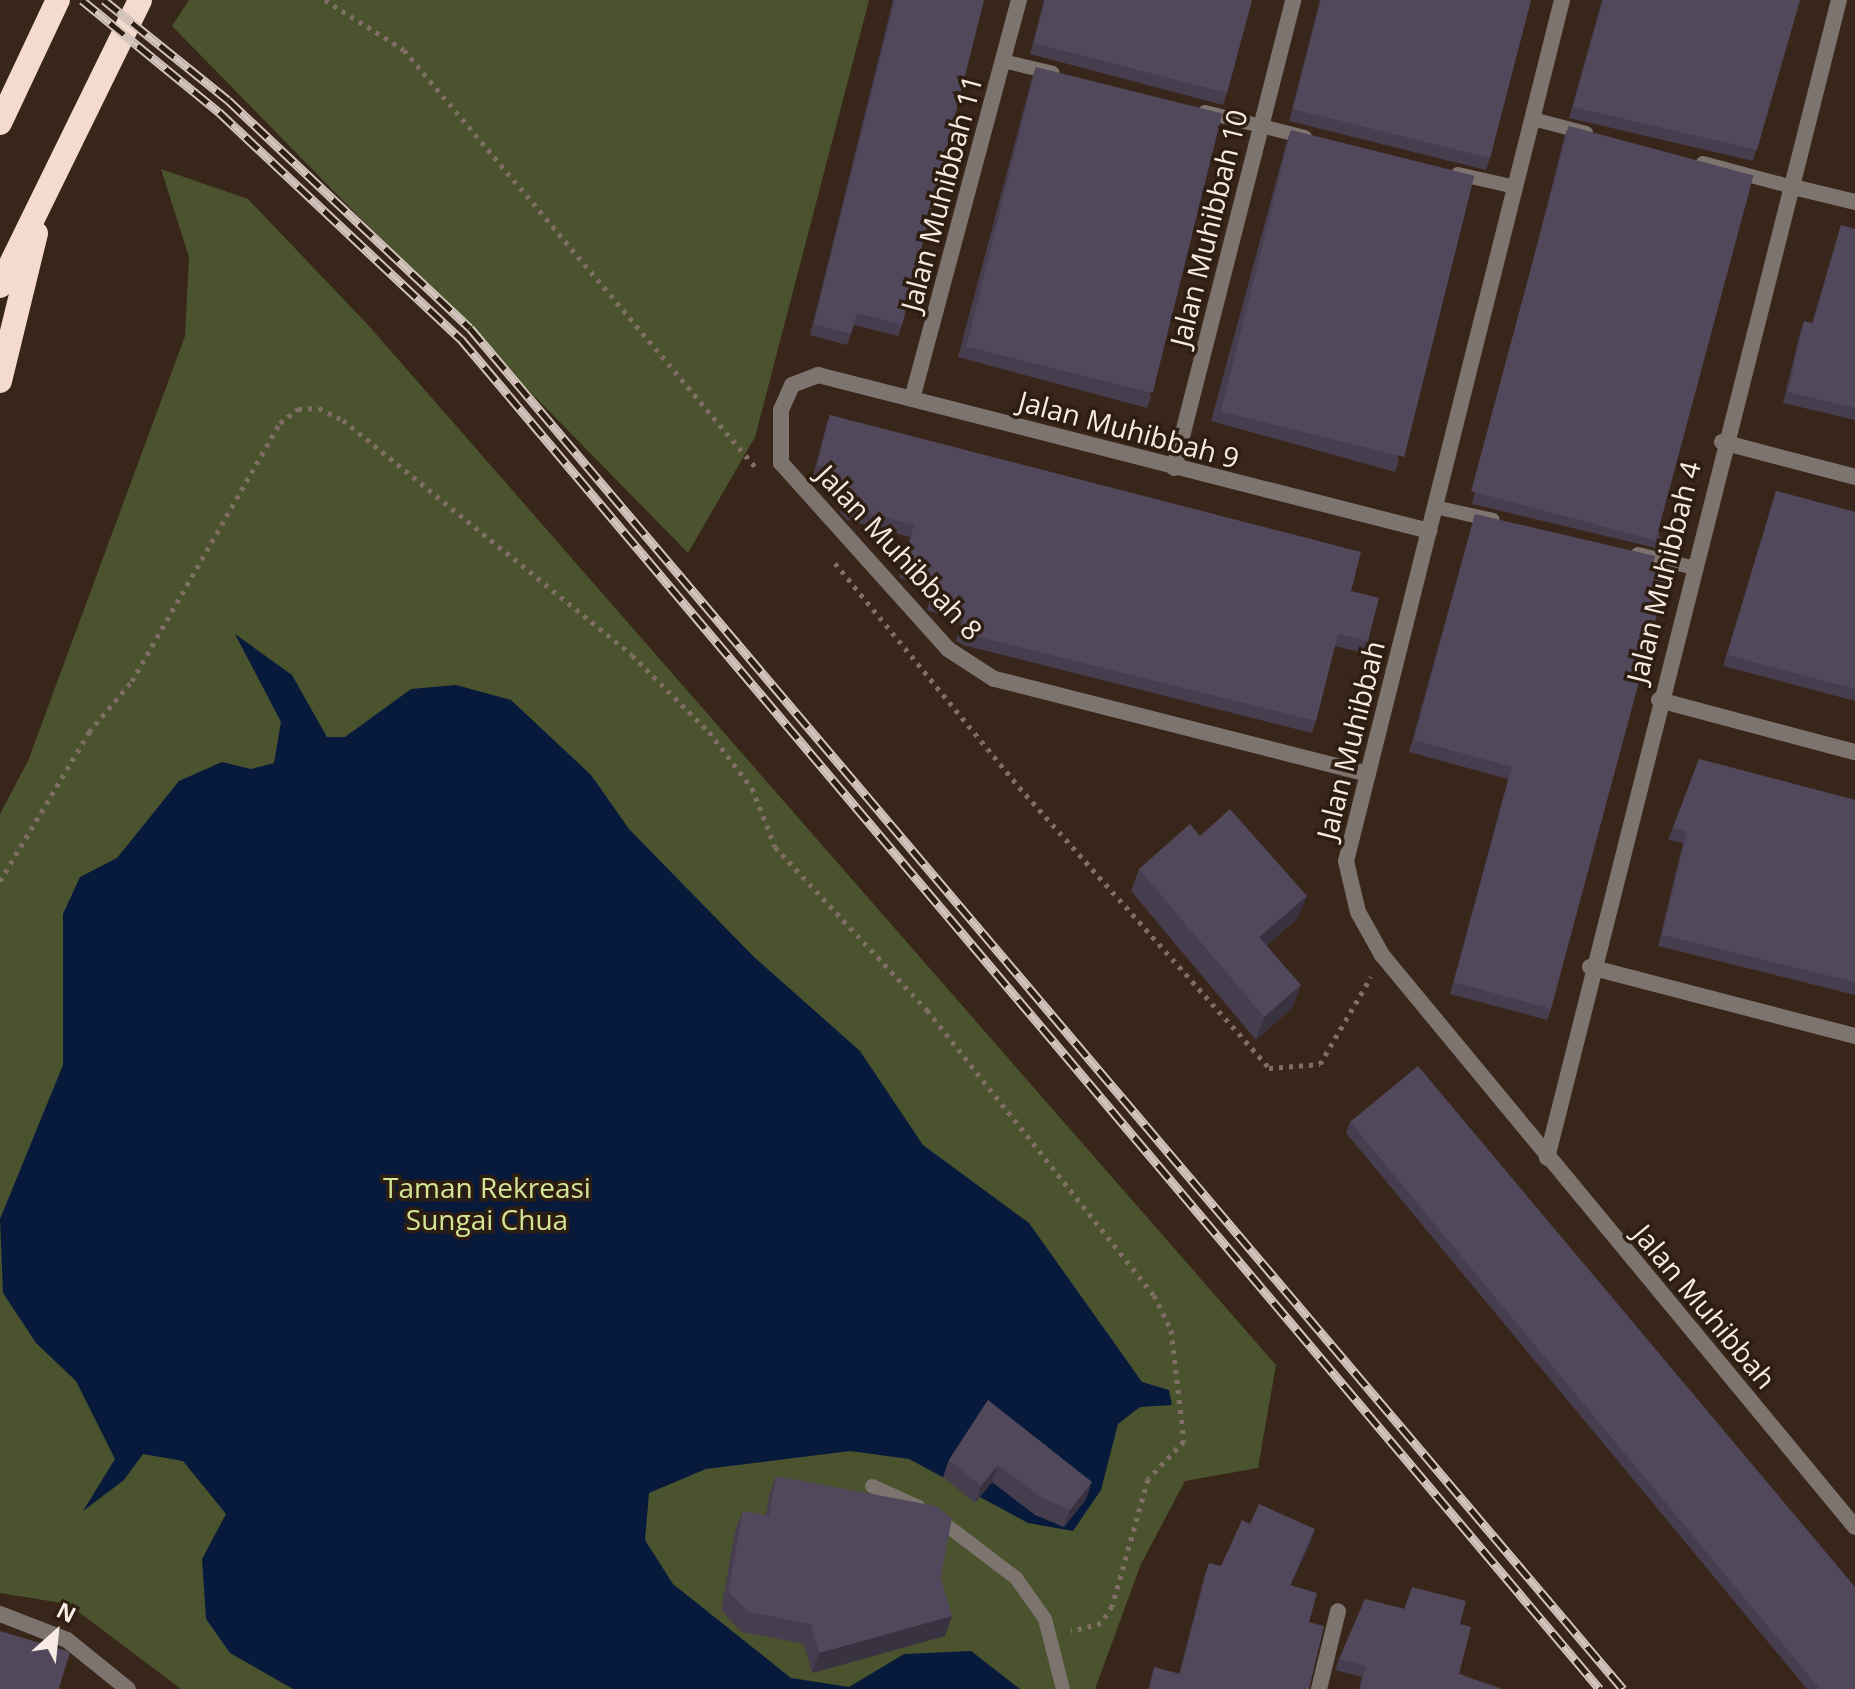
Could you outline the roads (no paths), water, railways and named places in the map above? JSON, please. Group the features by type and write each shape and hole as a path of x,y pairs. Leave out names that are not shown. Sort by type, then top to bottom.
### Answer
{"highway":[{"path":"0,123 58,0"},
{"path":"0,286 140,0"},
{"path":"0,381 48,184"}],"street":[{"name":"Jalan Muhibbah 11","path":"912,399 1019,0"},
{"name":"Jalan Muhibbah 10","path":"1174,468 1293,0"},
{"name":"Jalan Muhibbah","path":"1562,0 1346,861 1358,912 1382,955 1855,1527"},
{"name":"Jalan Muhibbah 4","path":"1547,1158 1590,967 1722,442 1839,0"},
{"path":"1789,186 1855,202"},
{"name":"Jalan Muhibbah 9","path":"818,375 1429,531"},
{"name":"Jalan Muhibbah 8","path":"818,375 792,385 781,410 781,463 948,649 994,679 1368,774"},
{"path":"1722,442 1855,477"},
{"path":"1659,700 1855,752"},
{"path":"1590,967 1855,1036"},
{"path":"1319,1689 1338,1611"},
{"path":"0,1614 67,1640 128,1689"}],"lane":[{"path":"1003,61 1064,76"},
{"path":"1185,107 1321,141"},
{"path":"1533,119 1608,139"},
{"path":"1684,158 1789,186"},
{"path":"1440,169 1515,187"},
{"path":"1435,507 1510,524"},
{"path":"1615,549 1691,567"},
{"path":"872,1486 971,1540 1016,1578 1051,1636 1063,1689"}],"water":[{"name":"Taman Rekreasi Sungai Chua","path":"235,634 292,675 327,737 345,737 411,689 456,685 511,700 591,775 629,829 754,957 860,1051 923,1145 1029,1223 1142,1382 1169,1390 1172,1405 1140,1407 1118,1424 1101,1490 1073,1531 1028,1523 909,1459 850,1451 706,1469 649,1493 645,1540 673,1584 791,1678 849,1687 904,1654 971,1651 1020,1689 293,1689 230,1653 206,1619 202,1559 226,1514 183,1461 143,1454 124,1480 83,1511 115,1459 76,1381 36,1343 3,1293 0,1219 63,1065 63,914 80,877 117,858 179,781 222,762 251,769 274,763 281,722"}],"railway":[{"path":"82,0 219,112 461,339 1600,1689"},
{"path":"104,0 228,100 470,328 1623,1689"}]}
